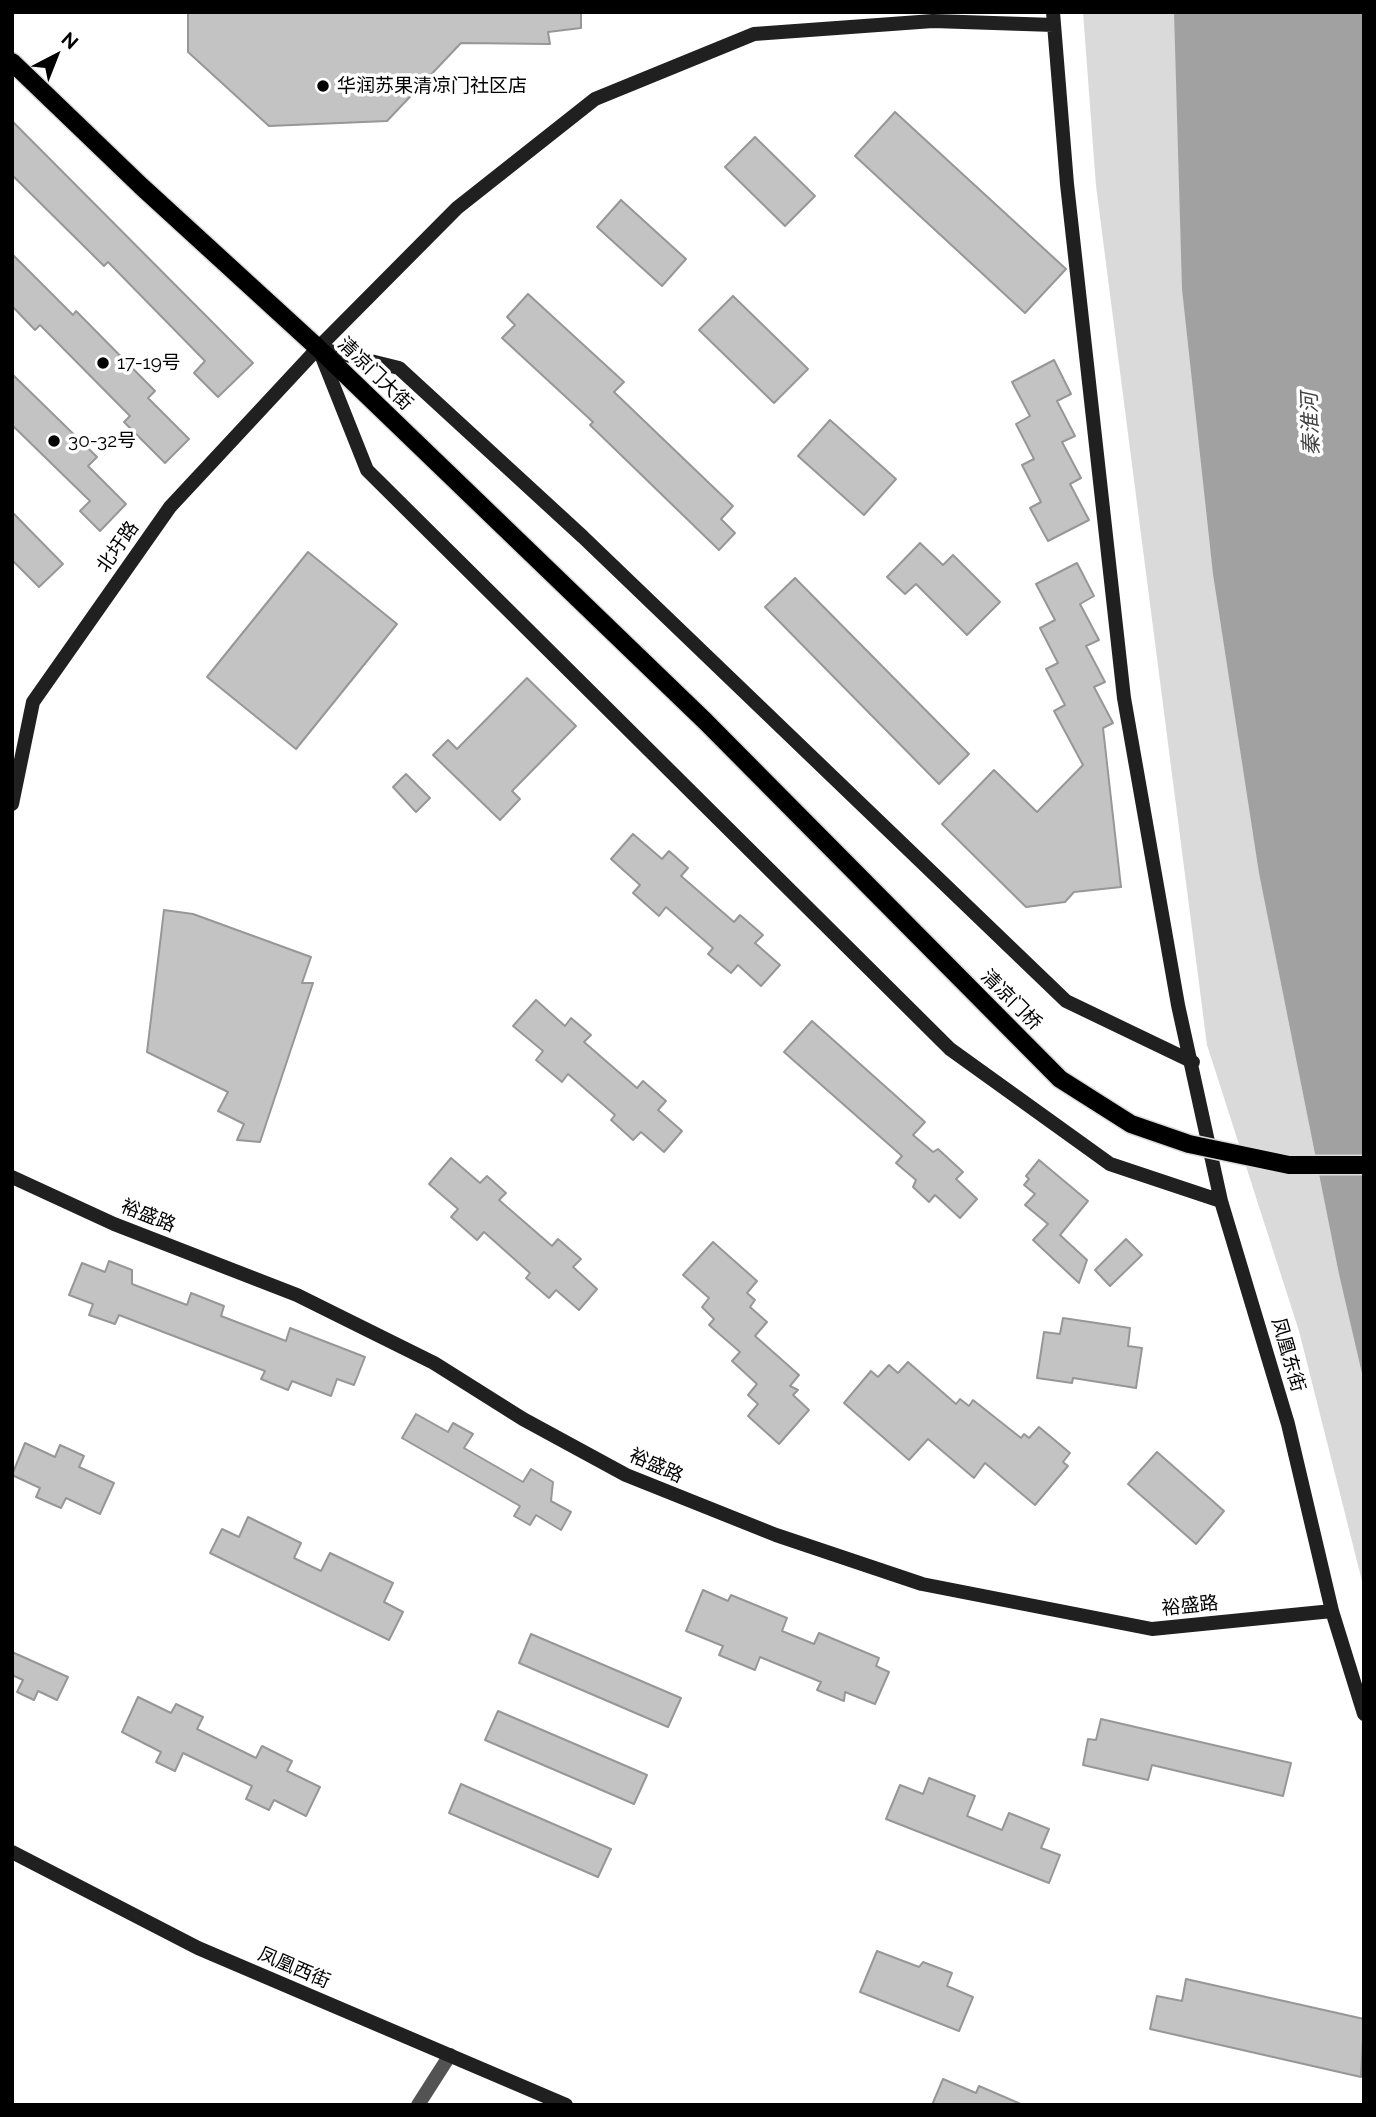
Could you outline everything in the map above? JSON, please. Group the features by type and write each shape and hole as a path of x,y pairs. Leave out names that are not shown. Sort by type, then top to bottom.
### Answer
{"main road":[{"name":"清凉门大街","path":"12,62 141,186 318,348 705,721"},
{"name":"清凉门桥","path":"705,721 1060,1079 1131,1124 1188,1144 1289,1165 1364,1165"}],"street":[{"name":"北圩路","path":"12,804 33,702 170,508 318,348 457,208 595,99 754,34 933,21 1054,19"},
{"name":"凤凰东街","path":"1054,19 1067,184 1124,698 1178,1006 1193,1062 1221,1201 1288,1424 1332,1611 1364,1714"},
{"path":"318,348 399,368 593,547 1066,1001 1193,1062"},
{"path":"318,348 367,470 950,1049 1110,1164 1221,1201"},
{"name":"裕盛路","path":"12,1177 114,1224 297,1295 434,1363 523,1419 626,1475 776,1535 922,1584 1152,1629 1332,1611"},
{"name":"凤凰西街","path":"12,1852 198,1948 566,2105"},
{"path":"418,2105 450,2055"}],"shaded area":[{"path":"1083,12 1364,12 1364,1589 1299,1331 1207,1045 1096,186"}],"water":[{"name":"秦淮河","path":"1174,12 1364,12 1364,1382 1339,1274 1259,873 1213,574 1182,289"}],"building":[{"name":"华润苏果清凉门社区店","path":"188,12 581,12 581,28 548,32 550,44 461,43 387,121 269,126 188,52"},
{"path":"895,112 1066,269 1025,313 855,156"},
{"path":"12,121 253,363 218,397 194,373 205,361 108,262 104,266 12,175"},
{"path":"755,137 815,196 785,226 725,167"},
{"path":"621,200 686,259 662,286 597,227"},
{"path":"12,254 73,315 76,311 155,391 148,398 189,439 165,463 124,422 130,416 40,325 35,330 12,306"},
{"path":"528,294 624,382 614,392 733,506 721,519 735,533 719,550 590,425 593,422 502,338 515,325 507,317"},
{"path":"733,296 808,369 774,403 699,330"},
{"path":"1054,360 1071,394 1057,401 1075,436 1062,442 1081,478 1070,484 1089,520 1048,541 1030,508 1041,502 1022,465 1034,459 1016,424 1030,416 1012,382"},
{"name":"30-32号","path":"12,374 97,457 88,466 126,504 100,531 80,511 90,501 12,425"},
{"path":"830,420 896,479 864,515 798,456"},
{"path":"12,512 63,564 39,587 12,560"},
{"path":"920,543 943,565 953,555 1000,602 967,635 916,584 905,594 887,577"},
{"path":"308,552 397,624 296,749 207,677"},
{"path":"1077,563 1094,596 1080,604 1099,640 1086,646 1105,682 1094,687 1113,723 1103,728 1121,887 1074,892 1065,902 1026,907 942,824 994,770 1037,812 1083,765 1054,711 1065,705 1046,669 1058,663 1040,628 1055,620 1036,584"},
{"path":"795,578 969,754 939,784 765,607"},
{"path":"527,678 576,726 512,791 520,799 500,820 433,755 448,740 457,749"},
{"path":"406,774 430,798 416,812 393,787"},
{"path":"633,834 662,859 669,851 688,868 681,876 734,922 740,915 763,935 755,943 780,965 761,986 738,965 731,973 708,954 713,948 666,907 659,916 633,893 640,885 611,859"},
{"path":"164,910 193,914 311,957 302,983 313,983 260,1142 237,1140 244,1124 218,1111 228,1092 147,1052"},
{"path":"536,1000 565,1026 571,1018 591,1035 584,1042 637,1088 643,1081 666,1101 658,1110 682,1131 664,1152 641,1132 633,1140 611,1120 615,1115 568,1074 562,1082 536,1060 543,1051 513,1026"},
{"path":"812,1021 925,1122 913,1135 933,1152 938,1149 963,1172 956,1179 977,1199 960,1218 935,1195 929,1202 913,1187 916,1180 896,1163 902,1156 784,1052"},
{"path":"451,1158 480,1183 487,1176 506,1193 499,1200 552,1246 558,1239 581,1259 573,1267 597,1289 579,1310 556,1290 549,1298 526,1278 530,1273 484,1232 477,1240 451,1217 458,1209 429,1184"},
{"path":"1039,1160 1088,1201 1060,1235 1087,1260 1079,1283 1033,1240 1048,1224 1025,1205 1035,1194 1024,1185 1029,1179 1026,1176"},
{"path":"1126,1239 1142,1255 1110,1286 1095,1270"},
{"path":"713,1242 757,1281 747,1293 755,1300 750,1307 767,1322 755,1336 799,1375 790,1386 798,1390 793,1395 809,1410 779,1444 748,1416 758,1404 748,1395 757,1384 732,1361 740,1352 709,1325 714,1319 702,1307 709,1298 683,1275"},
{"path":"109,1261 132,1270 132,1284 187,1305 191,1293 224,1306 221,1316 286,1341 290,1328 365,1357 354,1385 337,1379 331,1396 292,1381 288,1390 261,1379 265,1371 119,1315 115,1324 89,1315 93,1304 69,1295 82,1263 105,1272"},
{"path":"1063,1318 1130,1328 1128,1346 1142,1348 1136,1388 1073,1378 1072,1383 1037,1378 1044,1332 1060,1334"},
{"path":"908,1362 956,1404 960,1399 969,1406 973,1400 1021,1438 1024,1434 1029,1438 1039,1427 1070,1453 1063,1462 1068,1466 1035,1505 985,1463 974,1478 928,1439 909,1460 844,1403 871,1371 878,1377 889,1365 898,1373"},
{"path":"416,1414 448,1432 453,1423 473,1434 464,1448 523,1482 531,1469 553,1482 551,1501 571,1512 561,1530 536,1515 530,1525 514,1516 520,1506 402,1438"},
{"path":"25,1443 55,1457 60,1445 84,1456 79,1467 114,1483 100,1514 66,1498 61,1508 36,1497 40,1488 12,1475"},
{"path":"1157,1452 1224,1511 1196,1544 1128,1484"},
{"path":"248,1517 301,1543 294,1558 321,1571 330,1553 393,1583 384,1602 403,1612 389,1640 210,1553 222,1529 239,1537"},
{"path":"703,1590 728,1601 731,1595 787,1618 782,1631 814,1644 819,1633 879,1658 876,1666 889,1672 875,1704 845,1692 844,1701 817,1690 821,1682 760,1657 755,1670 719,1655 723,1646 686,1631"},
{"path":"531,1634 681,1698 668,1727 519,1663"},
{"path":"12,1652 68,1677 57,1700 38,1691 34,1700 17,1692 23,1680 12,1675"},
{"path":"138,1697 171,1713 176,1704 203,1717 197,1729 256,1758 262,1746 292,1761 287,1771 320,1787 306,1816 274,1800 269,1810 246,1799 252,1786 183,1753 175,1771 156,1762 161,1752 122,1732"},
{"path":"498,1711 647,1775 634,1804 485,1740"},
{"path":"1101,1719 1291,1763 1283,1796 1152,1765 1148,1780 1083,1765 1088,1739 1096,1740"},
{"path":"929,1778 975,1796 967,1816 1002,1830 1009,1813 1049,1829 1041,1848 1060,1855 1049,1883 886,1819 900,1785 923,1794"},
{"path":"461,1784 611,1849 598,1877 449,1813"},
{"path":"877,1951 919,1967 923,1962 952,1973 947,1986 973,1997 959,2031 860,1992"},
{"path":"1186,1979 1364,2019 1361,2077 1150,2029 1157,1996 1182,2001"},
{"path":"943,2079 976,2093 979,2086 1023,2105 932,2105"}],"place":[{"name":"华润苏果清凉门社区店","path":"323,86"},
{"name":"17-19号","path":"103,363"},
{"name":"30-32号","path":"54,441"}]}
